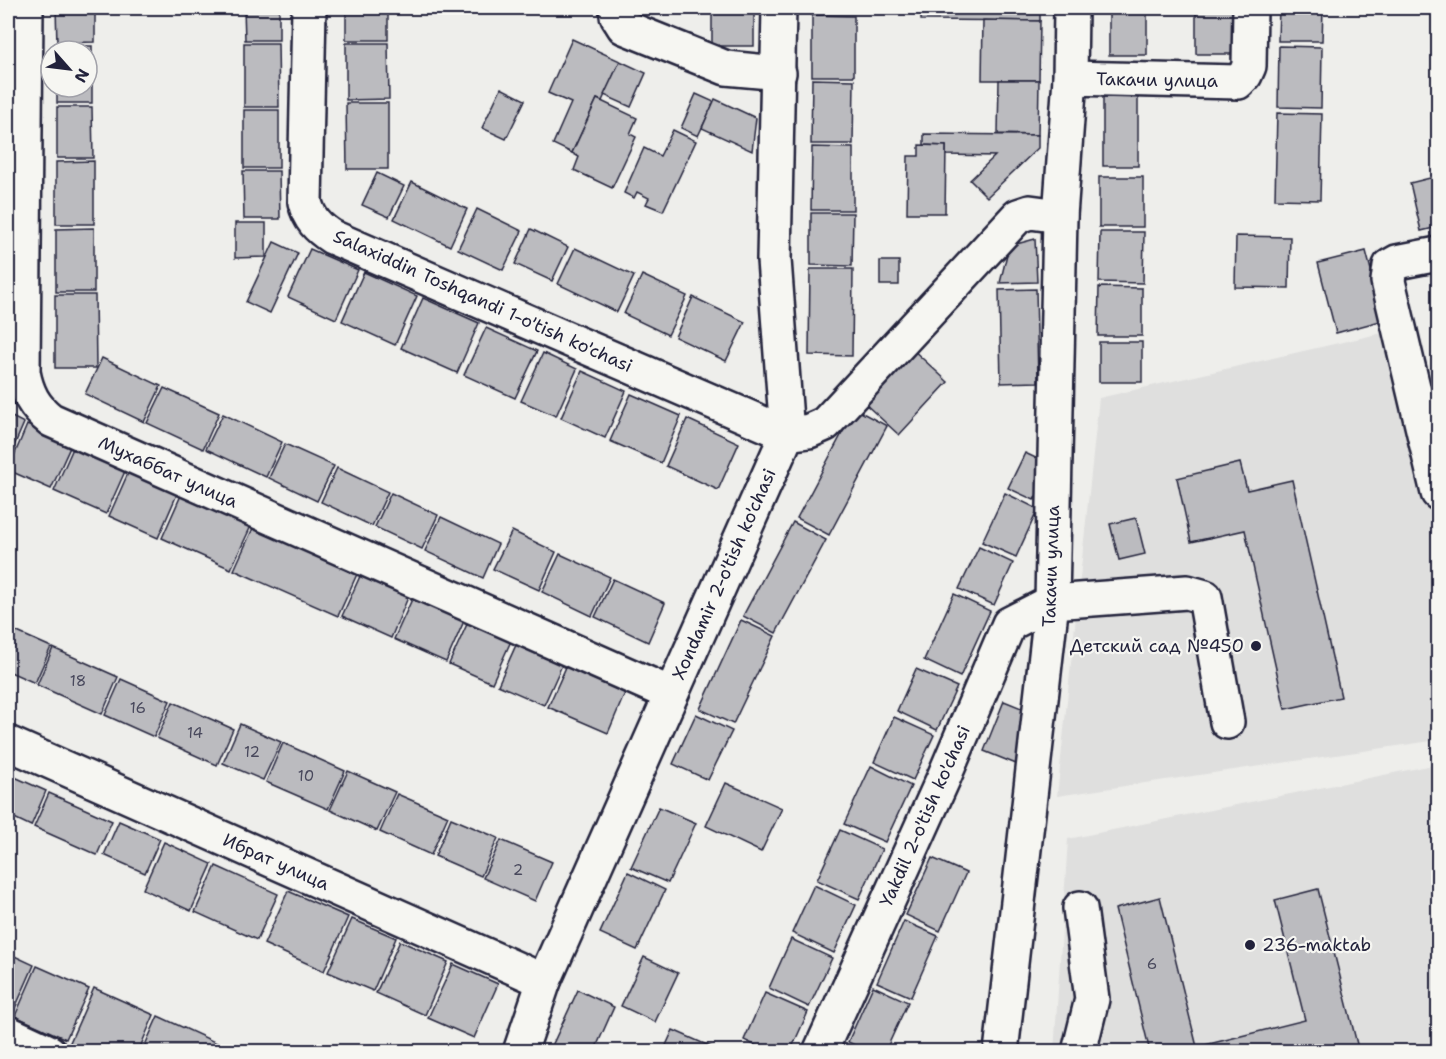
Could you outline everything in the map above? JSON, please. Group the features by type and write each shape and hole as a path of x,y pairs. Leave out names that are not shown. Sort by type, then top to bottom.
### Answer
{"street":[{"name":"Мухаббат улица","path":"26,8 22,372 26,387 40,411 51,420 671,694"},
{"name":"Salaxiddin Toshqandi 1-o'tish ko'chasi","path":"309,8 305,202 308,214 314,223 343,242 787,434"},
{"path":"617,8 617,16 624,27 726,68 779,73"},
{"path":"779,8 774,260 787,434 809,431 825,424 1018,216 1030,212 1060,216"},
{"name":"Такачи улица","path":"1001,1052 1052,602 1060,216 1070,78 1071,8"},
{"name":"Такачи улица","path":"1070,78 1238,82 1245,75 1249,66 1250,8"},
{"path":"1438,254 1397,262 1390,266 1388,281 1438,493"},
{"name":"Xondamir 2-o'tish ko'chasi","path":"520,1052 544,981 787,434"},
{"path":"1052,602 1187,592 1204,597 1227,722"},
{"name":"Yakdil 2-o'tish ko'chasi","path":"820,1052 944,777 1009,624 1052,602"},
{"name":"Ибрат улица","path":"8,744 544,981"},
{"path":"1079,1052 1092,999 1080,908"},
{"path":"8,1033 49,1052"}],"shaded area":[{"name":"Детский сад №450","path":"1391,331 1438,552 1438,740 1057,796 1099,398"},
{"name":"236-maktab","path":"1438,764 1438,1051 1054,1052 1068,839"}],"building":[{"path":"56,8 95,8 95,39 57,39"},
{"path":"244,8 279,8 279,40 245,40"},
{"path":"346,8 388,8 388,40 346,40"},
{"path":"712,8 754,8 754,46 712,46"},
{"path":"812,8 854,8 854,12 812,12"},
{"path":"921,8 1040,8 1040,21 921,20"},
{"path":"1109,8 1147,8 1147,55 1109,55"},
{"path":"1196,8 1234,8 1234,54 1196,54"},
{"path":"1279,8 1323,8 1322,41 1278,41"},
{"path":"812,15 854,16 854,76 812,76"},
{"path":"983,20 1040,21 1039,80 982,80"},
{"path":"572,39 620,61 602,101 597,99 572,153 553,144 571,103 548,93"},
{"path":"244,43 278,43 279,107 244,107"},
{"path":"346,43 388,43 389,99 346,100"},
{"path":"1279,46 1322,47 1321,108 1278,107"},
{"path":"620,61 646,73 631,107 604,95"},
{"path":"812,79 854,80 853,144 811,144"},
{"path":"999,80 1039,80 1038,135 998,134"},
{"path":"501,88 525,100 506,139 482,128"},
{"path":"696,94 714,102 698,136 681,128"},
{"path":"1103,97 1138,97 1138,166 1103,166"},
{"path":"57,99 92,99 92,103 57,103"},
{"path":"597,99 637,118 630,134 636,137 612,188 574,170 579,157 572,153"},
{"path":"715,99 756,118 752,151 702,128"},
{"path":"346,103 388,103 388,169 347,169"},
{"path":"57,107 92,107 93,158 57,158"},
{"path":"244,110 279,110 279,168 244,168"},
{"path":"1277,113 1322,114 1320,200 1275,199"},
{"path":"673,130 696,141 663,211 646,204 649,198 637,192 634,198 624,193 644,148 660,156"},
{"path":"924,134 1038,135 1038,148 987,197 970,180 995,156 946,155 946,146 924,145"},
{"path":"919,145 946,146 945,213 907,213 908,156 919,156"},
{"path":"812,147 853,148 853,210 811,210"},
{"path":"94,161 94,224 56,224 56,162"},
{"path":"243,171 279,171 280,219 244,219"},
{"path":"377,173 404,186 389,217 362,205"},
{"path":"1438,176 1438,227 1421,231 1410,183"},
{"path":"1099,177 1143,177 1143,227 1099,227"},
{"path":"412,182 467,209 450,246 394,219"},
{"path":"477,209 522,231 503,270 458,249"},
{"path":"811,213 853,213 852,266 811,265"},
{"path":"235,223 266,223 266,257 235,258"},
{"path":"94,228 94,292 56,292 56,229"},
{"path":"531,229 568,247 552,281 515,264"},
{"path":"1100,232 1144,232 1143,283 1099,282"},
{"path":"1236,236 1290,237 1289,288 1235,287"},
{"path":"1035,239 1037,282 1000,283 1009,246"},
{"path":"274,242 298,253 270,313 246,302"},
{"path":"575,248 634,276 617,312 558,284"},
{"path":"310,249 358,270 336,319 288,297"},
{"path":"1366,251 1384,320 1336,333 1318,263"},
{"path":"880,261 899,261 899,285 880,285"},
{"path":"810,269 853,269 852,356 809,355"},
{"path":"364,272 417,296 395,345 342,321"},
{"path":"642,275 687,296 668,335 624,314"},
{"path":"1099,287 1142,288 1142,336 1098,336"},
{"path":"1036,289 1038,382 1001,383 999,290"},
{"path":"55,295 95,295 96,368 55,368"},
{"path":"693,297 745,322 726,361 675,337"},
{"path":"423,298 479,323 457,373 401,348"},
{"path":"486,328 537,351 515,398 464,375"},
{"path":"1099,342 1142,342 1142,382 1099,382"},
{"path":"911,348 948,382 899,435 862,401"},
{"path":"543,353 577,369 556,416 521,401"},
{"path":"102,358 161,386 144,422 85,394"},
{"path":"582,371 626,391 605,438 561,418"},
{"path":"164,388 219,413 203,449 147,423"},
{"path":"631,394 681,416 661,463 610,441"},
{"path":"855,409 887,426 829,535 797,518"},
{"path":"223,414 282,442 266,477 206,449"},
{"path":"8,415 24,423 8,460"},
{"path":"687,419 739,443 718,490 666,466"},
{"path":"27,425 71,445 51,489 8,470"},
{"path":"285,444 334,466 317,501 269,478"},
{"path":"74,446 126,469 106,514 54,491"},
{"path":"1025,453 1051,465 1034,500 1008,488"},
{"path":"1240,463 1247,490 1292,480 1341,697 1285,709 1245,530 1191,542 1177,478"},
{"path":"337,468 388,492 372,526 321,502"},
{"path":"129,471 178,492 158,538 109,516"},
{"path":"182,493 252,524 231,569 162,538"},
{"path":"391,493 438,515 422,549 375,527"},
{"path":"1005,493 1038,509 1016,557 982,542"},
{"path":"441,517 498,544 483,578 425,551"},
{"path":"1136,518 1145,554 1119,560 1110,524"},
{"path":"793,522 826,540 776,633 743,616"},
{"path":"254,526 358,572 338,616 234,570"},
{"path":"512,531 556,552 539,590 493,569"},
{"path":"979,547 1013,563 994,605 959,589"},
{"path":"560,554 610,577 592,616 542,592"},
{"path":"361,574 409,595 391,638 342,616"},
{"path":"613,579 665,603 648,642 595,617"},
{"path":"954,594 990,611 960,677 924,660"},
{"path":"413,597 464,621 446,662 394,639"},
{"path":"741,620 775,636 733,724 700,709"},
{"path":"468,622 511,641 492,683 449,664"},
{"path":"15,631 51,647 35,683 8,671 8,648"},
{"path":"516,645 562,665 544,705 498,685"},
{"path":"53,648 118,677 102,714 37,685"},
{"path":"566,667 625,693 608,733 548,707"},
{"path":"916,669 957,687 937,730 897,711"},
{"path":"121,679 170,701 154,737 105,715"},
{"path":"1004,701 1036,714 1016,764 984,751"},
{"path":"173,702 233,729 217,765 157,738"},
{"path":"696,714 732,731 708,780 673,764"},
{"path":"894,717 934,735 913,780 874,762"},
{"path":"240,724 281,742 263,780 223,763"},
{"path":"283,743 345,771 328,809 266,782"},
{"path":"871,766 911,786 885,842 844,824"},
{"path":"348,771 395,792 377,831 330,810"},
{"path":"8,774 46,791 31,826 8,815"},
{"path":"726,783 782,808 761,852 706,826"},
{"path":"49,793 112,821 97,855 34,827"},
{"path":"397,794 448,816 431,855 380,832"},
{"path":"659,807 696,823 668,883 631,867"},
{"path":"451,818 498,838 481,876 435,856"},
{"path":"119,821 160,839 145,873 104,855"},
{"path":"840,830 882,849 859,899 817,880"},
{"path":"501,840 552,862 535,901 483,878"},
{"path":"164,842 212,864 191,911 143,889"},
{"path":"932,858 966,873 940,931 906,915"},
{"path":"216,866 278,894 257,940 195,912"},
{"path":"628,872 665,890 637,950 600,933"},
{"path":"814,885 856,905 834,953 792,933"},
{"path":"1318,889 1359,1052 1150,1052 1115,909 1160,897 1197,1047 1305,1020 1275,900"},
{"path":"288,891 348,917 324,971 264,944"},
{"path":"352,919 396,938 373,991 328,972"},
{"path":"904,921 938,936 911,997 877,982"},
{"path":"791,939 832,958 809,1007 769,988"},
{"path":"400,941 448,962 425,1015 376,993"},
{"path":"8,953 34,965 12,1015 8,1013"},
{"path":"644,957 678,973 655,1022 621,1006"},
{"path":"453,964 498,984 474,1038 428,1018"},
{"path":"37,966 89,989 66,1039 15,1016"},
{"path":"873,986 908,1002 885,1052 870,1052 848,1042"},
{"path":"94,988 154,1015 138,1052 78,1052 68,1047"},
{"path":"578,990 614,1007 594,1052 557,1052 551,1048"},
{"path":"765,993 808,1012 790,1052 769,1052 744,1040"},
{"path":"158,1016 217,1043 213,1052 142,1052"},
{"path":"673,1030 716,1049 714,1052 663,1052"}],"place":[{"name":"Детский сад №450","path":"1256,646"},
{"name":"236-maktab","path":"1250,945"}]}
